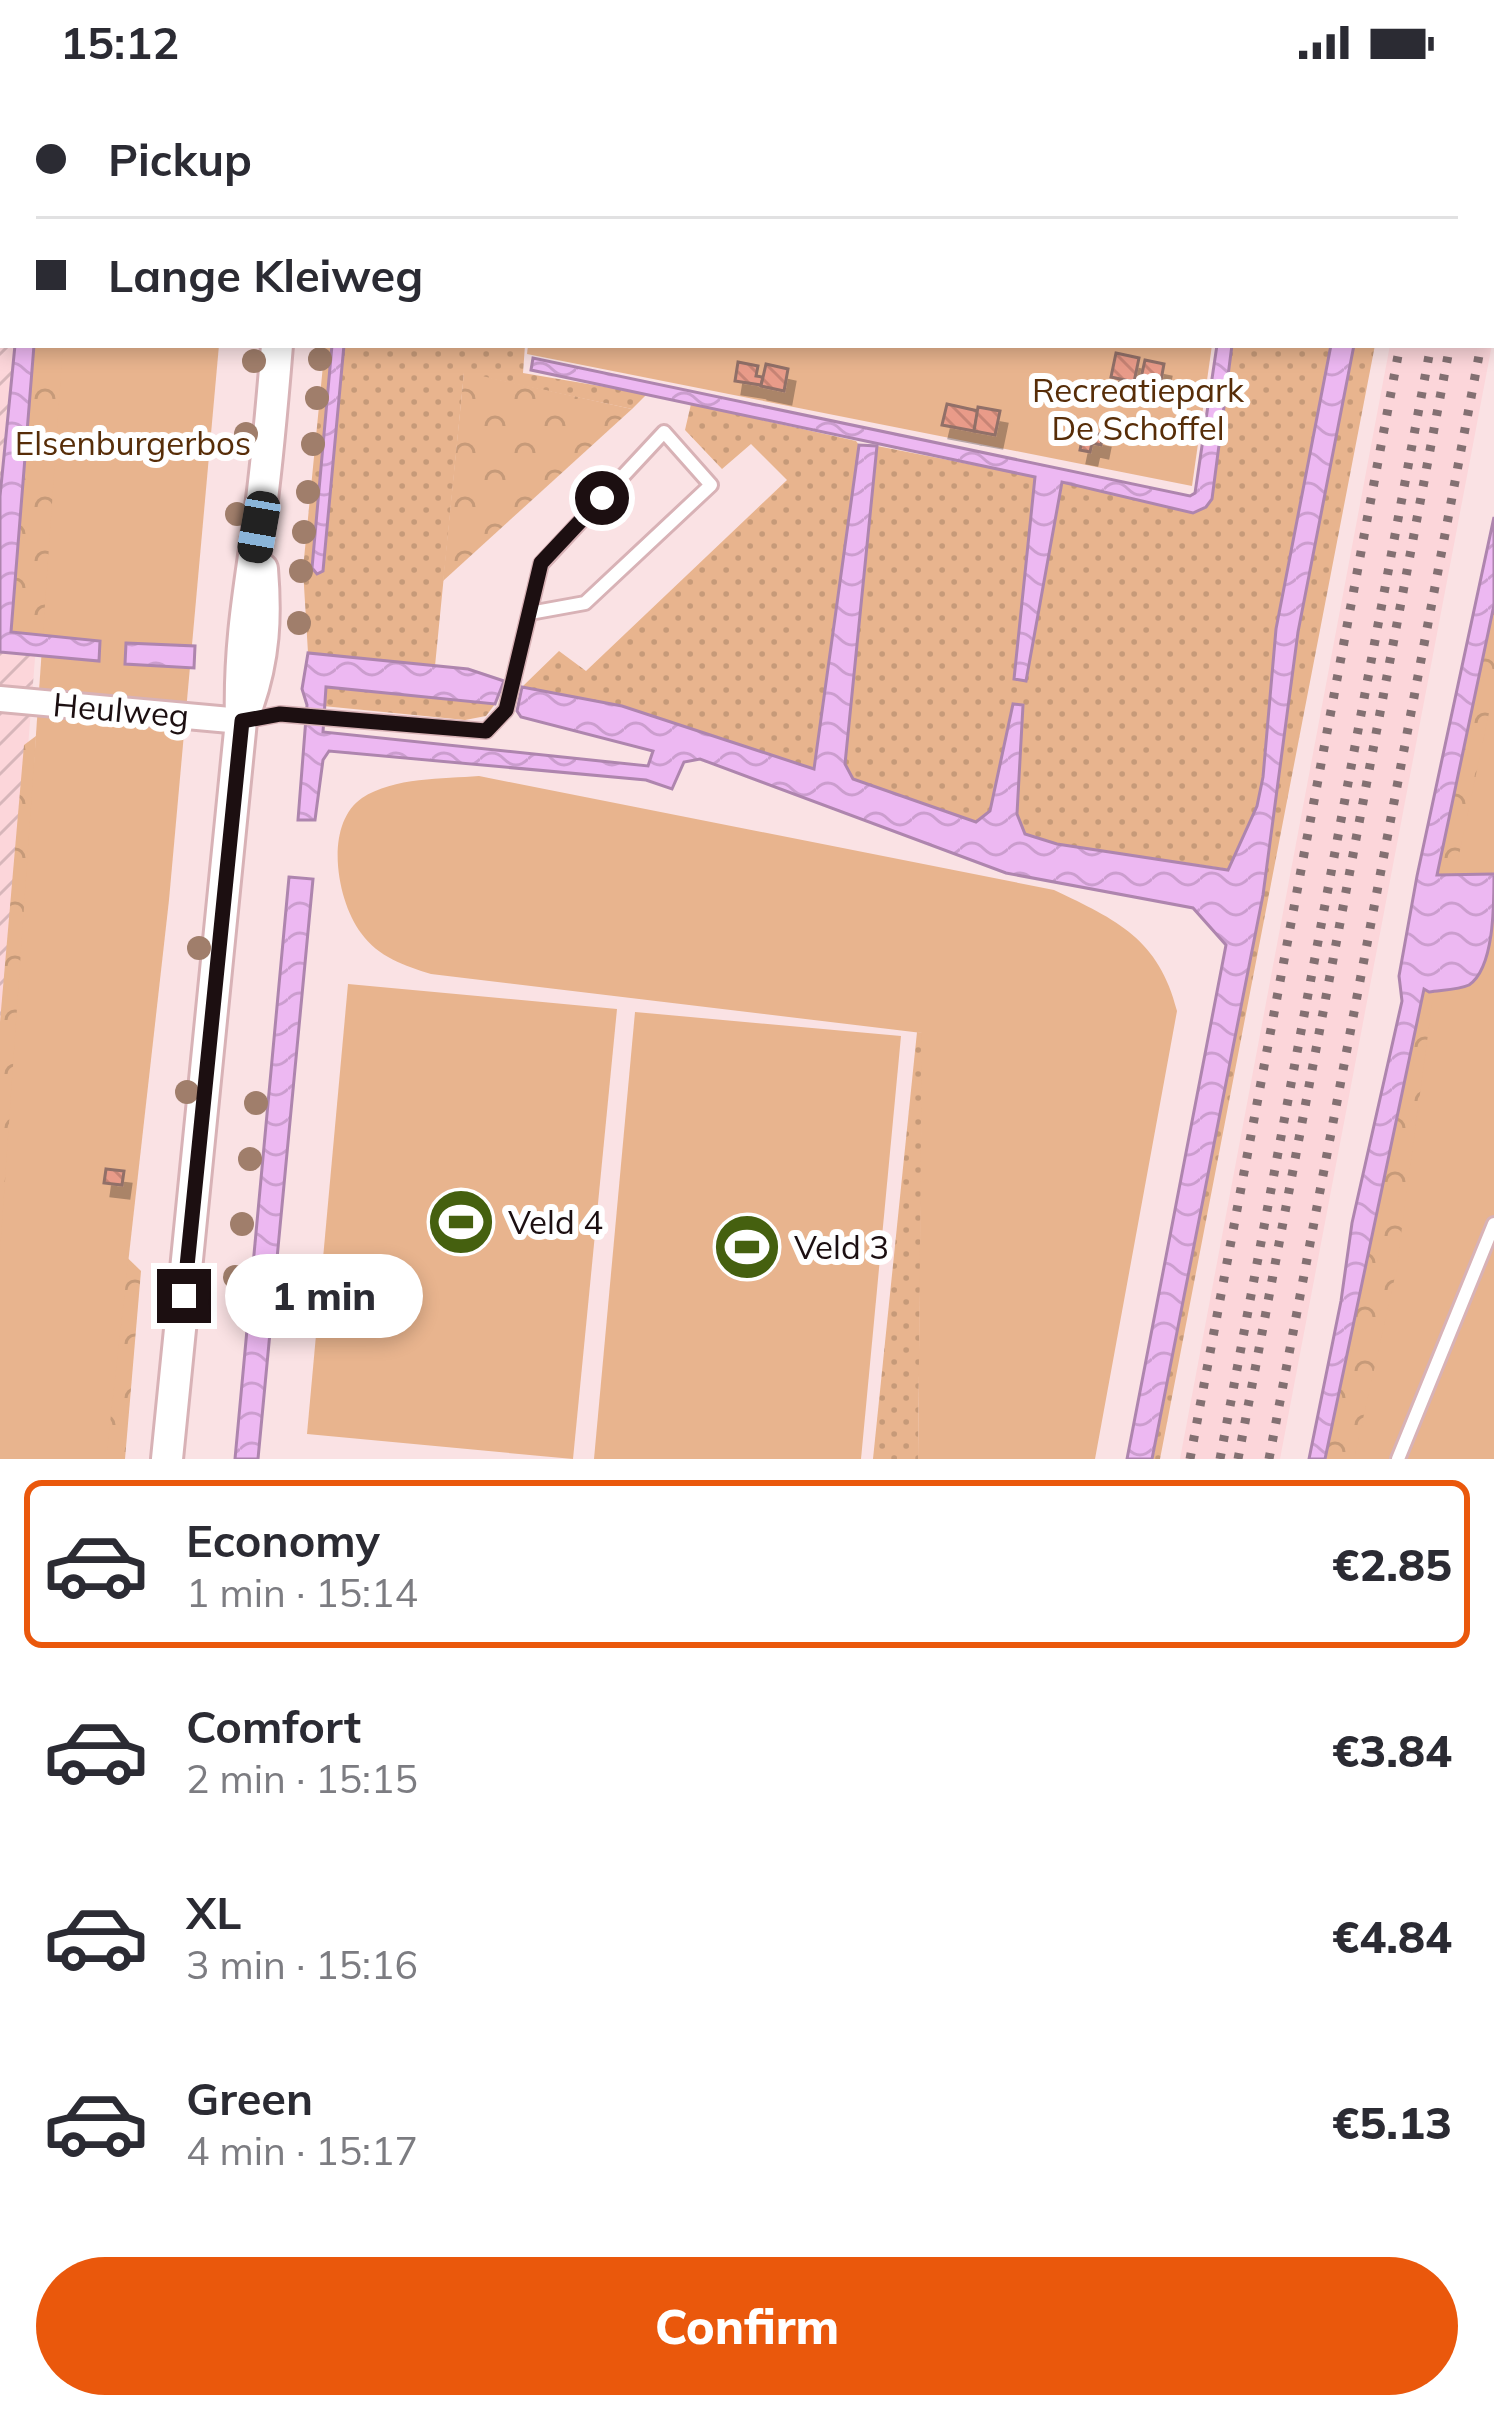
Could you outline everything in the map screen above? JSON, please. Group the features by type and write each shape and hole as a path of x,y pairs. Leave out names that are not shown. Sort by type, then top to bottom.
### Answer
{"street":[{"path":"167,1459 242,721 239,663 244,610 259,527 277,348"},
{"name":"Heulweg","path":"0,699 242,721"}],"lane":[{"path":"242,721 280,714 486,731 506,710 541,563 664,432 711,485 585,603 530,613"},
{"path":"1398,1459 1494,1224"}],"shaded area":[{"path":"0,348 53,348 40,595 0,1102"},
{"path":"1389,348 1491,348 1280,1459 1180,1459"}],"green space":[{"path":"34,348 113,348 100,641 11,633"},
{"name":"Elsenburgerbos","path":"63,348 219,348 169,900 106,1459 0,1459 0,1253"},
{"path":"325,348 332,348 312,567 323,570 344,348 525,348 523,373 647,394 632,409 464,373 435,666 308,653 303,569"},
{"name":"Recreatiepark De Schoffel","path":"528,348 1212,348 1192,486 527,354"},
{"path":"1232,348 1330,348 1276,629 1263,777 1257,806 1229,869 1057,844 1025,834 1017,814 1023,706 1013,705 990,811 976,822 853,779 845,765 877,446 1035,477 1014,678 1062,481 1193,513 1206,508 1212,498"},
{"path":"1353,348 1374,348 1160,1459 1153,1459 1263,895 1298,632"},
{"path":"464,372 632,409 443,581"},
{"path":"691,404 859,445 814,770 622,706 522,687 559,651 586,671 787,480 751,444 722,469 685,430"},
{"path":"1494,605 1494,874 1437,876"},
{"path":"326,687 495,704 486,716 465,720 323,706"},
{"path":"1494,689 1494,1459 1354,1459 1396,1272 1440,945"},
{"path":"36,736 0,1459 0,1022 24,745"},
{"path":"479,776 1054,890 1116,922 1147,949 1169,986 1177,1011 1095,1459 918,1459 922,1033 431,974 393,960 368,941 353,919 340,883 338,844 350,810 362,798 389,786"},
{"name":"Veld 4","path":"348,984 617,1009 573,1459 307,1434"},
{"path":"1468,986 1383,1459 1325,1459 1424,987"},
{"name":"Veld 3","path":"635,1012 901,1036 861,1459 594,1459"},
{"path":"917,1032 923,1033 918,1459 873,1459"},
{"path":"107,1238 141,1271 125,1459 49,1459"}],"water":[{"path":"15,348 34,348 11,632 100,641 99,661 0,652 0,496"},
{"path":"332,348 344,348 323,571 317,574 312,568"},
{"path":"1217,348 1232,348 1212,499 1206,507 1193,513 1062,482 1026,681 1014,679 1035,477 531,370 533,358 1190,496 1195,493"},
{"path":"1330,348 1353,348 1298,632 1263,895 1152,1459 1127,1459 1226,945 1193,908 1006,873 700,759 684,762 672,789 646,780 329,751 323,760 315,820 298,820 307,705 302,689 308,653 468,669 504,681 495,704 326,687 323,732 648,766 653,751 521,717 517,711 522,687 622,706 814,769 859,445 877,446 845,764 853,779 976,822 990,811 1013,704 1023,705 1017,814 1025,834 1057,844 1228,870 1257,806 1263,777 1276,629"},
{"path":"1494,517 1494,605 1437,875 1494,874 1488,951 1469,985 1424,989 1325,1459 1309,1459 1352,1223 1402,1001 1399,976 1417,876"},
{"path":"126,643 195,646 194,668 125,664"},
{"path":"289,877 313,879 258,1459 235,1459"}],"building":[{"path":"1116,353 1139,358 1134,382 1111,377"},
{"path":"1145,360 1164,364 1159,391 1139,387"},
{"path":"738,362 758,366 761,385 735,381"},
{"path":"766,364 788,369 784,391 761,386"},
{"path":"947,404 978,411 974,431 942,425"},
{"path":"978,407 1000,411 995,435 974,431"},
{"path":"1084,431 1103,435 1101,445 1092,443 1090,452 1080,450"},
{"path":"106,1169 124,1171 122,1185 104,1183"}],"railway":[{"path":"1190,1459 1399,348"},
{"path":"1220,1459 1430,348"},
{"path":"1238,1459 1449,348"},
{"path":"1269,1459 1480,348"}],"place":[{"name":"Veld 4","path":"461,1222"},
{"name":"Veld 3","path":"747,1247"}],"route":[{"path":"184,1296 242,721 280,714 486,731 506,710 541,563 602,498"}]}
